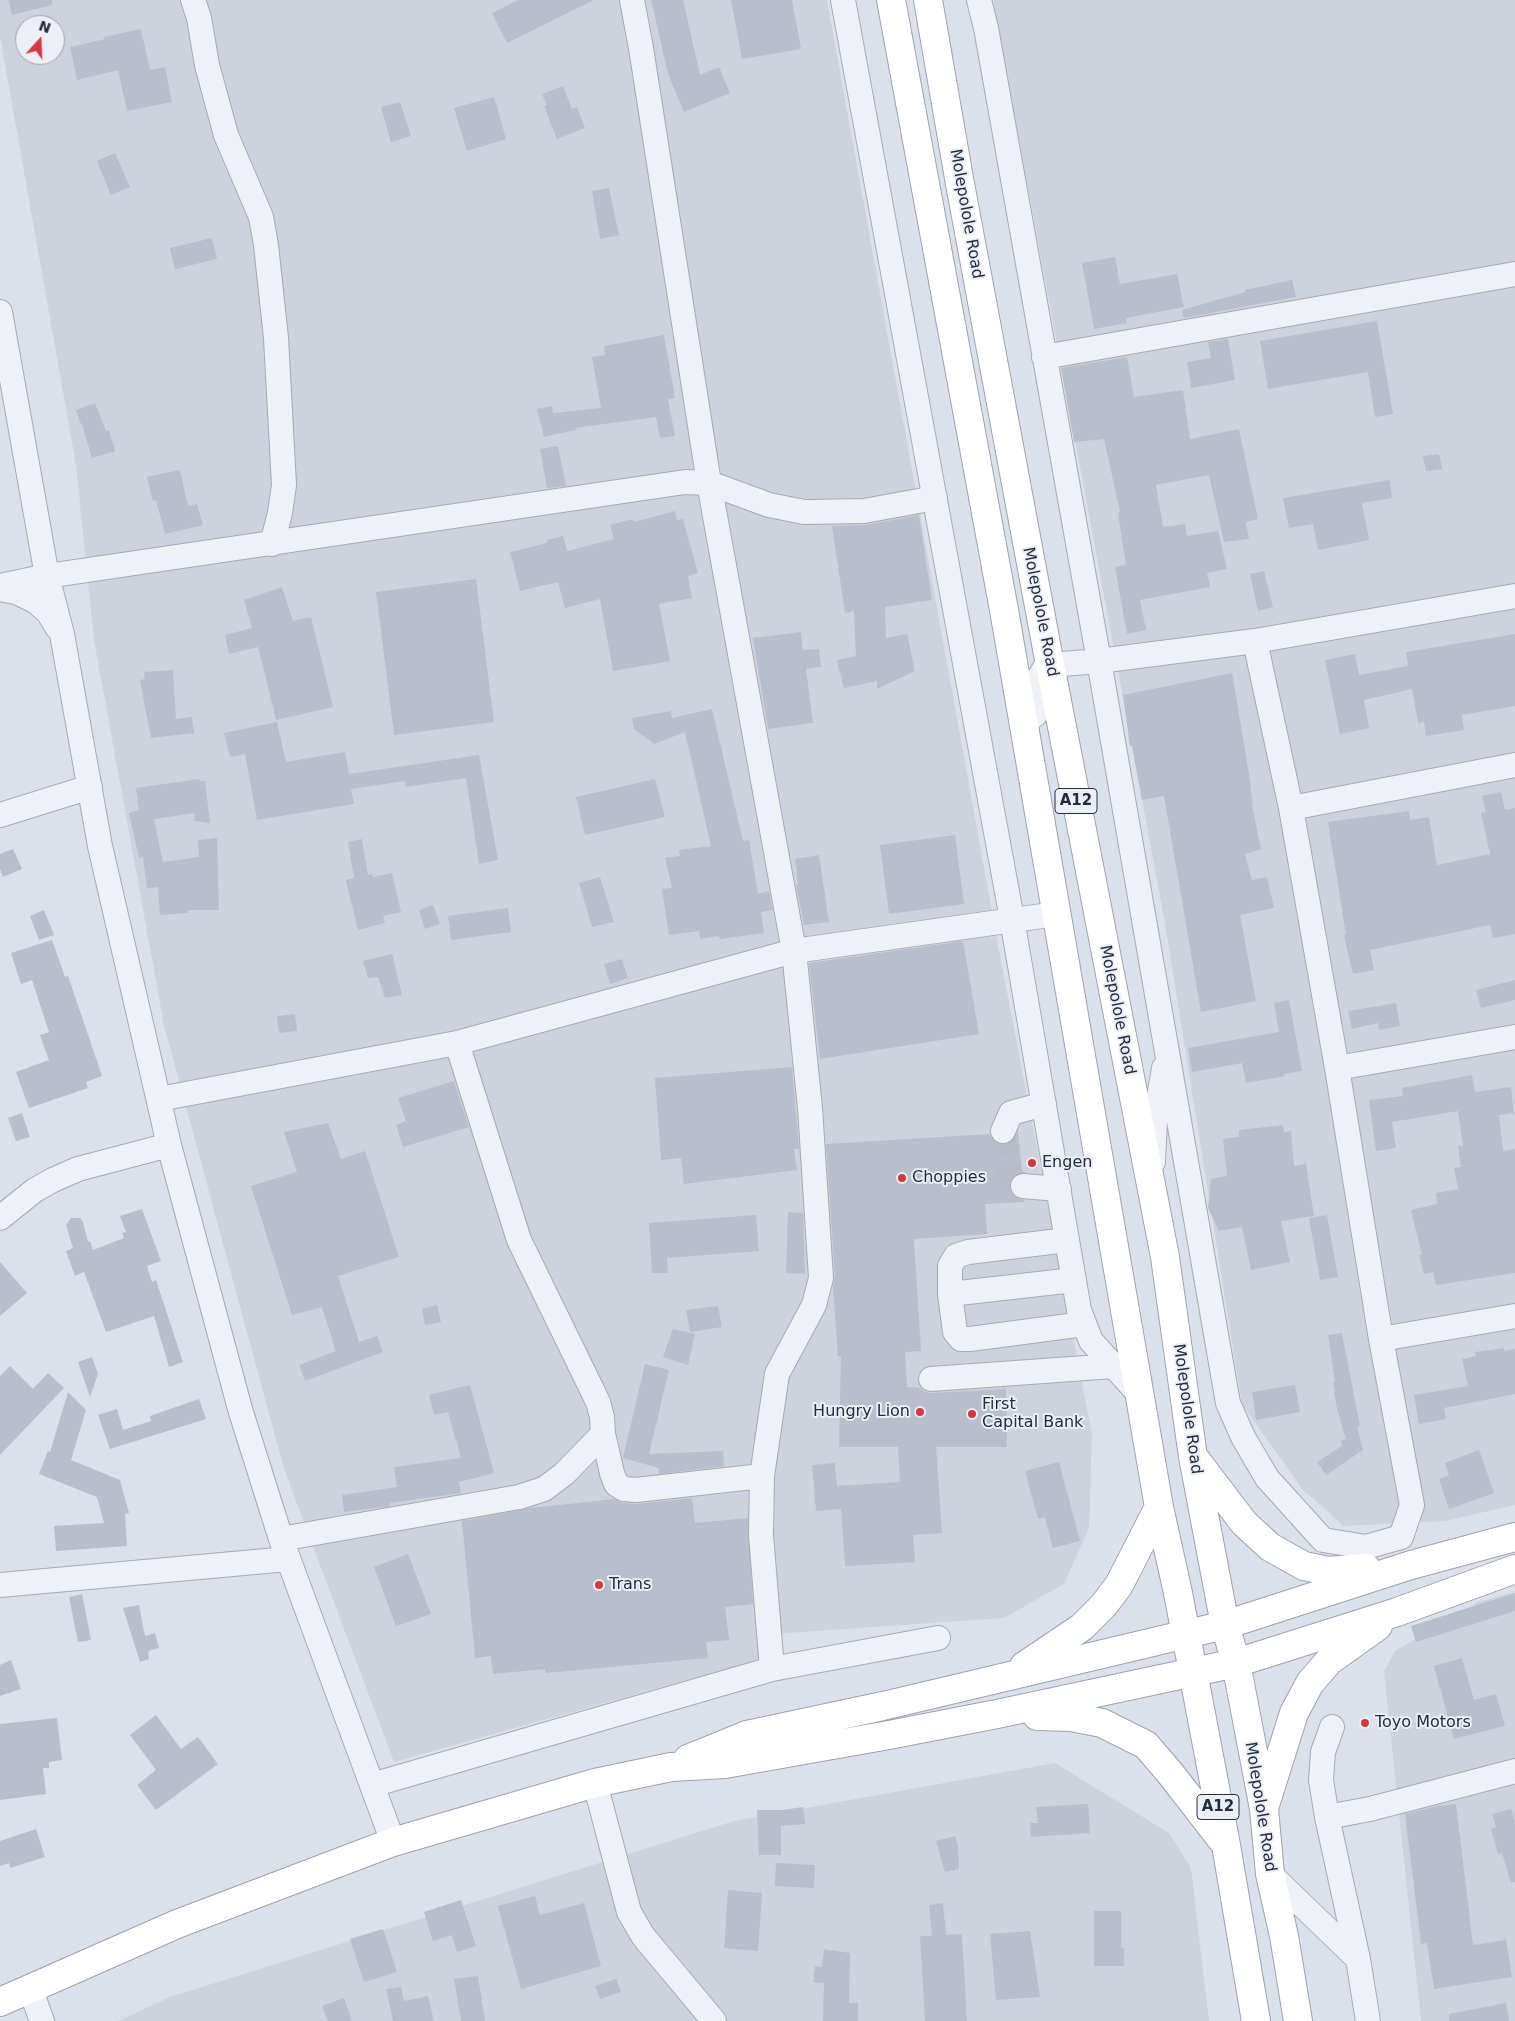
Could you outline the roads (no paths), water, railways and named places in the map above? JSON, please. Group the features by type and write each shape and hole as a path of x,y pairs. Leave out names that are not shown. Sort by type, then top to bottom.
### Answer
{"main road":[{"name":"A12","path":"891,0 1023,723 1159,1508 1226,1845 1256,2021"},
{"name":"Molepolole Road","path":"928,0 962,194 1050,665 1165,1257 1193,1457 1225,1625 1236,1663 1264,1809 1270,1874 1284,1936 1298,2021"},
{"path":"1193,1457 1244,1523 1270,1547 1304,1566 1328,1571 1412,1565"},
{"path":"1008,1676 1082,1627 1104,1606 1119,1585 1159,1508"},
{"path":"671,1767 719,1745 747,1735 883,1706 1225,1625 1412,1565 1515,1537"},
{"path":"0,2002 177,1924 394,1842 595,1783 671,1767 725,1764 997,1714 1236,1663 1397,1612 1515,1569"},
{"path":"1264,1809 1294,1713 1310,1683 1329,1661 1397,1612"},
{"path":"997,1714 1072,1717 1102,1723 1146,1745 1226,1845"}],"street":[{"path":"193,0 199,18 207,65 226,135 261,217 266,245 276,338 284,485 280,513 272,544"},
{"path":"632,0 709,483 794,951 810,1108 820,1278 814,1305 777,1374 762,1476 761,1535 772,1669"},
{"path":"843,0 1012,919 1074,1280 1084,1324 1091,1341 1139,1394"},
{"path":"979,0 986,28 1099,661 1228,1403 1243,1437 1268,1478 1323,1540 1366,1547 1401,1537 1412,1505 1381,1339 1337,1068 1291,808 1255,641"},
{"path":"1044,356 1515,274"},
{"path":"0,312 47,576 62,634 102,856 169,1145 240,1409 284,1549 394,1842"},
{"path":"0,588 47,576 684,482 709,483 769,505 804,512 864,511 935,498"},
{"path":"0,588 16,592 36,601 48,612 62,634"},
{"path":"1023,723 1035,715 1038,680 1044,669 1050,665 1099,661 1255,641 1515,596"},
{"path":"1291,808 1515,765"},
{"path":"0,815 90,787"},
{"path":"159,1099 457,1043 794,951 1056,914"},
{"path":"1337,1068 1515,1037"},
{"path":"457,1043 519,1240 598,1402 602,1417 602,1434 616,1484 624,1489 636,1490 762,1476"},
{"path":"1151,1187 1155,1119 1167,1052"},
{"path":"1003,1131 1011,1113 1044,1104"},
{"path":"0,1218 35,1190 78,1169 169,1145"},
{"path":"1023,1186 1059,1189"},
{"path":"1067,1240 968,1252 956,1256 950,1266 950,1294 955,1332 962,1339 970,1339 1084,1324"},
{"path":"950,1294 1074,1280"},
{"path":"1381,1339 1515,1316"},
{"path":"931,1379 1114,1366"},
{"path":"0,1585 284,1549 520,1497 544,1489 564,1474 602,1434"},
{"path":"372,1785 772,1669 938,1638"},
{"path":"1332,1727 1322,1752 1321,1780 1326,1817 1358,1959 1368,2021"},
{"path":"1326,1817 1370,1809 1515,1771"},
{"path":"595,1783 628,1912 643,1936 714,2021"},
{"path":"1270,1874 1358,1959"},
{"path":"30,1988 42,2021"}],"tunnel":[{"path":"1003,1131 1010,1176 1023,1186"}],"place":[{"name":"Engen","path":"1032,1163"},
{"name":"Choppies","path":"902,1178"},
{"name":"Hungry Lion","path":"920,1412"},
{"name":"First Capital Bank","path":"972,1414"},
{"name":"Trans","path":"599,1585"},
{"name":"Toyo Motors","path":"1365,1723"}]}
